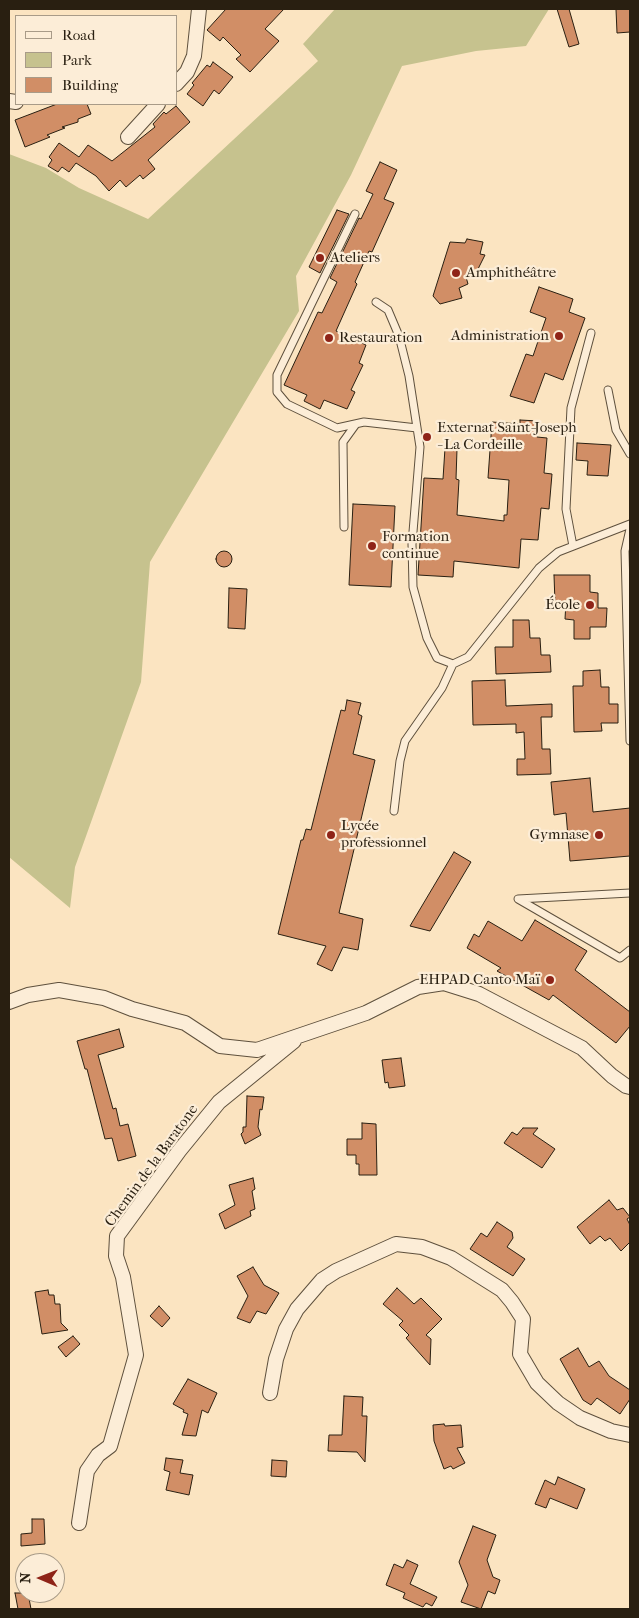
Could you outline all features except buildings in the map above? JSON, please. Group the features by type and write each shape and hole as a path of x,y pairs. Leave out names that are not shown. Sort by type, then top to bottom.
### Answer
{"street":[{"path":"178,82 187,72 194,56 200,9"},
{"path":"128,137 157,105"},
{"path":"9,1002 28,995 59,990 104,998 132,1009 185,1023 220,1046 257,1050 366,1013 418,987 444,983 480,994 582,1048 612,1076 630,1087"},
{"name":"Chemin de la Baratone","path":"78,1523 87,1471 98,1455 110,1446 136,1356 123,1277 116,1256 117,1236 219,1102 303,1034"},
{"path":"270,1393 276,1359 286,1329 298,1309 322,1280 336,1271 396,1244 422,1247 451,1258 502,1290 523,1319 520,1354 537,1383 558,1403 580,1418 611,1431 630,1435"}],"lane":[{"path":"356,214 277,375 277,392 287,404 337,428 364,422 418,428"},
{"path":"376,302 388,310 399,336 409,376 418,428 420,447 412,544 413,587 427,638 437,658 453,664"},
{"path":"573,546 566,509 571,408 591,333"},
{"path":"608,390 616,430 630,454"},
{"path":"344,528 343,442 356,424"},
{"path":"394,811 400,761 405,741 442,688 453,664 468,657 540,568 558,552 630,524"},
{"path":"630,529 624,552 630,742"},
{"path":"630,893 518,899 620,958 630,950"}],"green space":[{"path":"335,9 549,9 526,46 476,51 402,66 351,175 296,276 299,311 150,562 141,682 75,867 70,908 9,857 9,154 46,168 79,188 148,219 318,61 303,44"}],"place":[{"name":"Ateliers","path":"320,258"},
{"name":"Amphithéâtre","path":"456,273"},
{"name":"Administration","path":"559,336"},
{"name":"Restauration","path":"329,338"},
{"name":"Externat Saint-Joseph - La Cordeille","path":"427,437"},
{"name":"Formation continue","path":"372,546"},
{"name":"École","path":"590,605"},
{"name":"Lycée professionnel","path":"331,835"},
{"name":"Gymnase","path":"599,835"},
{"name":"EHPAD Canto Maï","path":"550,980"}]}
